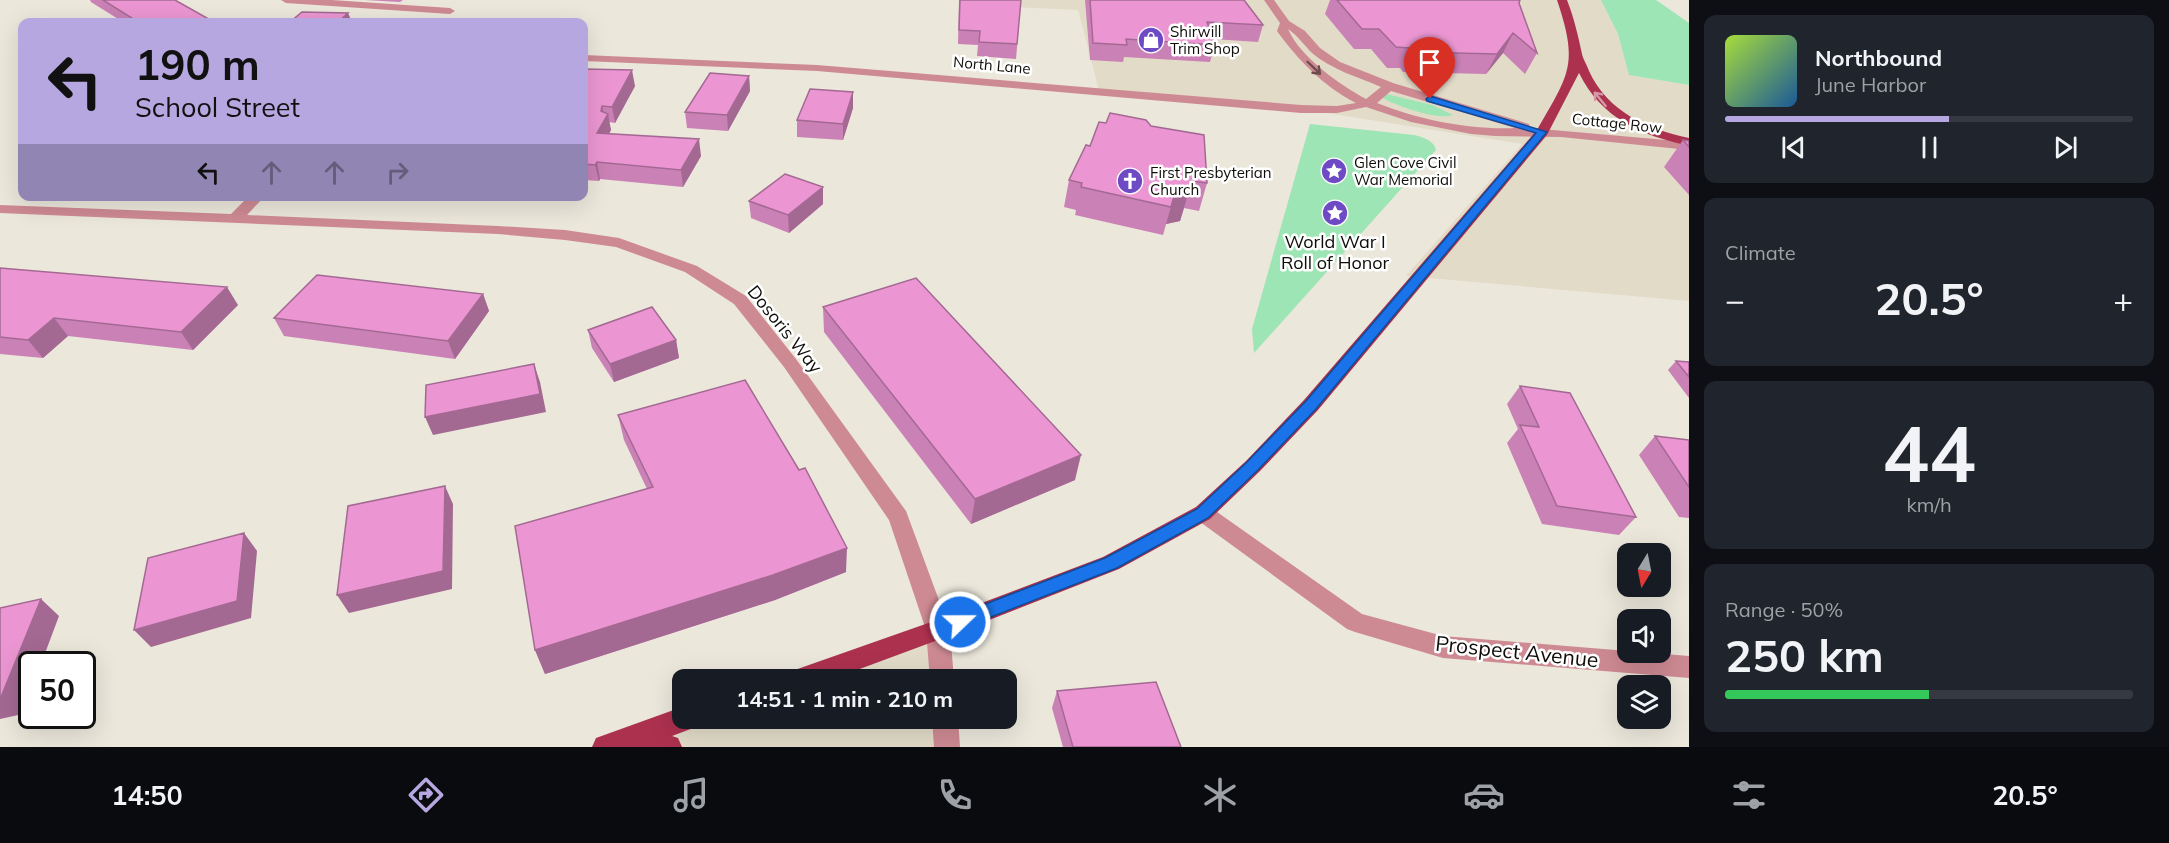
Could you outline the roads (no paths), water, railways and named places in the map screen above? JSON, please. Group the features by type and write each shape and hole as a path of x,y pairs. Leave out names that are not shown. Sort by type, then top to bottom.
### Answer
{"main road":[{"path":"1562,0 1572,28 1577,57 1585,77 1609,110 1647,129 1689,144"},
{"path":"829,669 938,630 1111,563 1203,513 1253,466 1311,405 1542,132 1569,84 1577,57"},
{"path":"613,744 672,723"},
{"path":"613,744 669,747"}],"street":[{"path":"286,0 454,8 443,18"},
{"path":"1269,0 1285,23 1301,33 1316,50 1336,64 1389,86 1542,132"},
{"path":"1285,23 1282,31 1298,52 1323,76 1348,94 1368,104 1432,122 1490,132 1542,132"},
{"name":"North Lane","path":"588,58 817,68 1301,109 1336,109 1368,104"},
{"path":"1368,104 1382,95 1389,86"},
{"name":"Cottage Row","path":"1542,132 1689,144"},
{"path":"236,218 253,201"},
{"name":"Dosoris Way","path":"0,209 486,229 565,235 619,243 655,254 700,274 740,300 790,363 899,517 938,630 941,669"},
{"name":"Prospect Avenue","path":"1203,513 1355,622 1443,647 1689,667"},
{"path":"946,729 947,747"}],"place":[{"name":"Shirwill Trim Shop","path":"1151,40"},
{"name":"Glen Cove Civil War Memorial","path":"1334,171"},
{"name":"First Presbyterian Church","path":"1130,181"},
{"name":"World War I Roll of Honor","path":"1335,213"}]}
